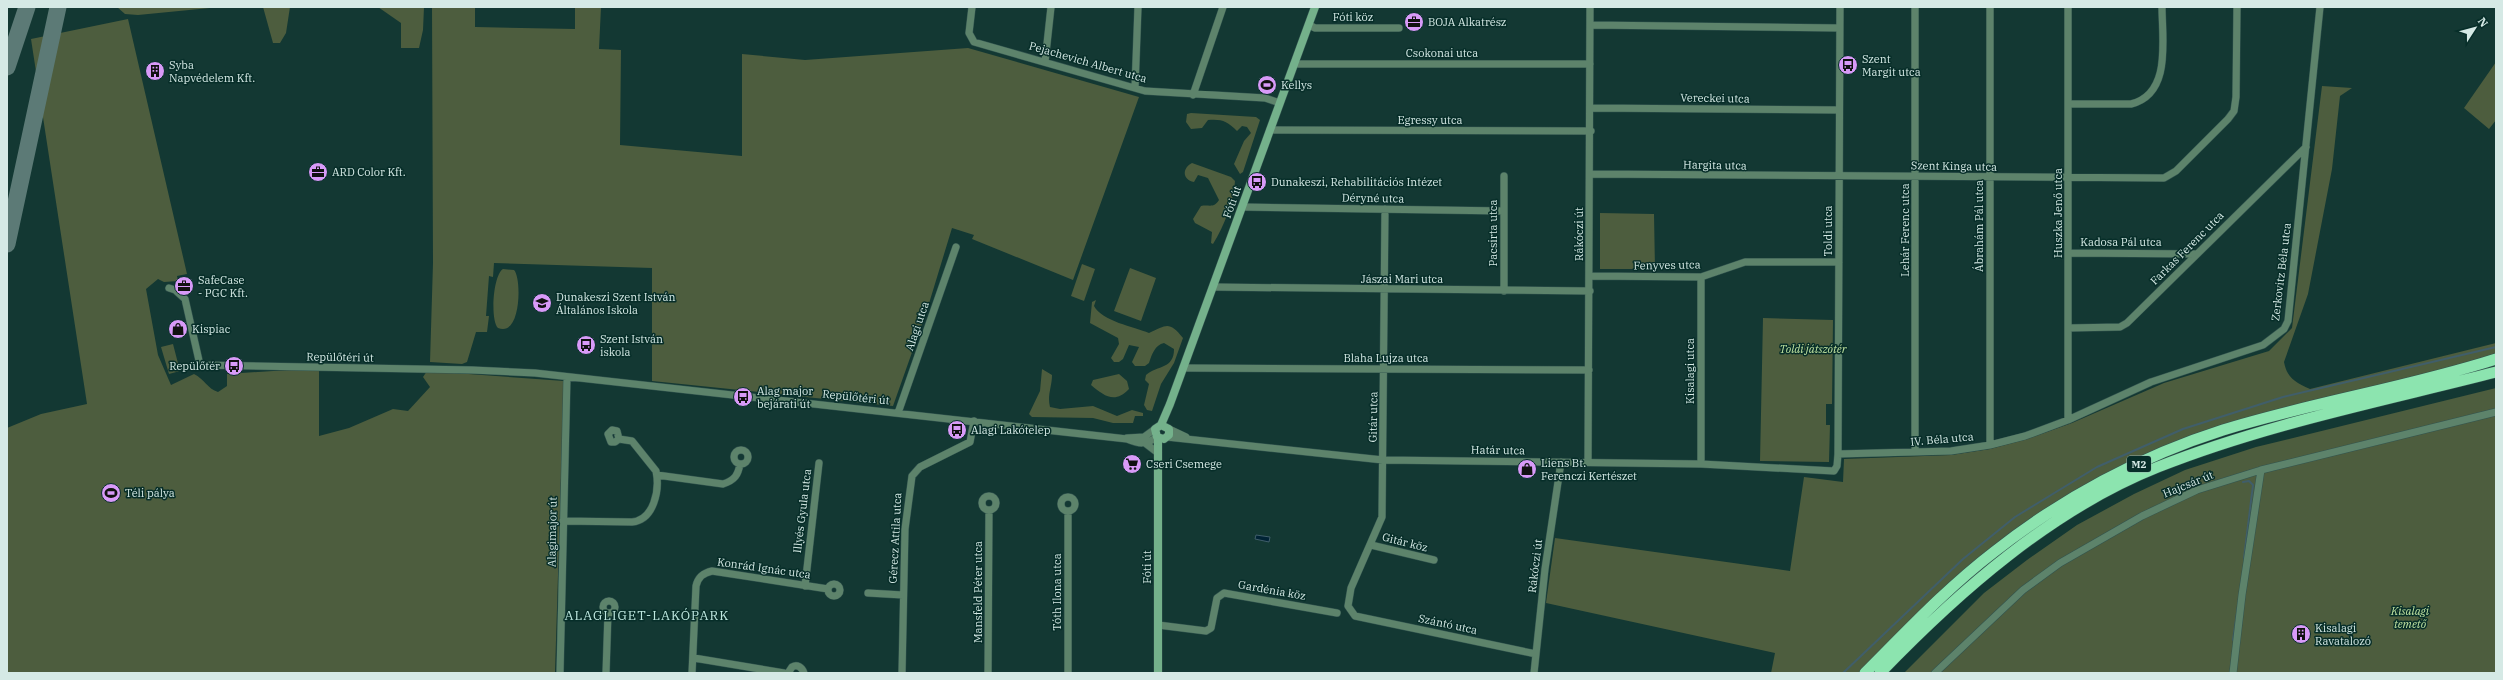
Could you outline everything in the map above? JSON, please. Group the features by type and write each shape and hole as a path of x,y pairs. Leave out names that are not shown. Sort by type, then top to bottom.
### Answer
{"highway":[{"name":"M2","path":"1864,673 1946,594 1994,552 2046,515 2100,482 2153,457 2223,430 2496,359"},
{"name":"M2","path":"1880,673 1953,602 2002,561 2054,524 2104,493 2157,467 2281,426 2496,372"}],"main road":[{"name":"Fóti út","path":"1158,673 1159,457 1162,433 1170,404 1315,7"}],"street":[{"name":"Pejachevich Albert utca","path":"972,7 969,33 974,42 1135,88 1193,95 1265,98 1280,103"},
{"path":"1045,62 1051,7"},
{"path":"1135,88 1138,7"},
{"path":"1193,95 1223,7"},
{"name":"Rákóczi út","path":"1588,462 1591,131 1590,7"},
{"name":"Toldi utca","path":"1838,454 1840,7"},
{"name":"Lehár Ferenc utca","path":"1915,7 1915,452"},
{"name":"Ábrahám Pál utca","path":"1990,7 1990,445"},
{"name":"Huszka Jenő utca","path":"2068,7 2068,420"},
{"path":"2069,104 2131,104 2139,102 2154,88 2160,78 2162,63 2162,7"},
{"name":"Szent Kinga utca","path":"1839,178 2164,178 2176,171 2228,119 2234,111 2236,97 2237,7"},
{"name":"Zerkovitz Béla utca","path":"2068,420 2151,382 2263,345 2286,326 2320,7"},
{"name":"Fóti köz","path":"1308,25 1315,28 1399,28"},
{"path":"1590,25 1840,28"},
{"name":"Csokonai utca","path":"1294,64 1590,64"},
{"name":"Vereckei utca","path":"1591,108 1839,110"},
{"name":"Egressy utca","path":"1270,130 1591,131"},
{"name":"Farkas Ferenc utca","path":"2068,328 2120,327 2127,323 2306,147"},
{"name":"Hargita utca","path":"1590,174 1839,178"},
{"name":"Pacsirta utca","path":"1504,176 1504,291"},
{"name":"Déryné utca","path":"1242,208 1504,210"},
{"name":"Gitár utca","path":"1355,616 1348,606 1351,588 1382,517 1385,209"},
{"name":"Alagi utca","path":"898,412 956,247"},
{"name":"Kadosa Pál utca","path":"2069,253 2197,254"},
{"name":"Fenyves utca","path":"1590,276 1701,277 1745,262 1839,262"},
{"name":"Kisalagi utca","path":"1701,277 1701,464"},
{"name":"Repülőtéri út","path":"169,288 175,290 184,299 200,365 472,370 583,378 1127,438 1145,443 1159,457"},
{"name":"Jászai Mari utca","path":"1213,288 1385,291 1590,291"},
{"name":"Blaha Lujza utca","path":"1183,368 1589,370"},
{"path":"565,392 567,377"},
{"path":"565,392 574,381 583,378"},
{"name":"Alagimajor út","path":"560,673 565,392"},
{"name":"Hajcsár út","path":"1935,673 1998,612 2060,563 2142,516 2197,490 2261,470 2496,412"},
{"name":"IV. Béla utca","path":"1838,454 1951,451 1990,445 2068,420"},
{"name":"Gérecz Attila utca","path":"903,595 905,529 912,476 920,467 970,442 974,421"},
{"path":"1145,443 1162,433"},
{"name":"Repülőtéri út","path":"1127,438 1144,437 1162,433"},
{"name":"Határ utca","path":"1162,433 1192,440 1383,460 1701,464 1831,472 1836,469 1838,454"},
{"path":"563,521 632,522 644,519 652,510 657,475 654,466 632,441 620,439"},
{"name":"Rákóczi út","path":"1534,673 1545,569 1561,462"},
{"name":"Illyés Gyula utca","path":"805,586 819,463"},
{"path":"657,475 723,484 732,481 738,474 740,464"},
{"path":"2233,673 2242,595 2261,470"},
{"name":"Mansfeld Péter utca","path":"988,673 989,510"},
{"name":"Tóth Ilona utca","path":"1068,512 1068,673"},
{"name":"Gitár köz","path":"1371,545 1434,560"},
{"name":"Konrád Ignác utca","path":"692,673 694,658 696,586 697,581 706,572 712,571 828,589"},
{"path":"868,593 903,595 902,673"},
{"name":"Gardénia köz","path":"1158,625 1206,631 1211,628 1217,598 1224,593 1336,613"},
{"path":"606,673 608,613"},
{"name":"Szántó utca","path":"1355,616 1536,654"},
{"path":"694,658 784,673"},
{"path":"788,673 792,667 797,666 801,668 804,673"}],"green space":[{"path":"117,7 220,7 138,15 125,14"},
{"path":"263,7 290,7 286,33 280,43 273,43"},
{"path":"378,7 424,7 423,30 419,48 401,48 401,23"},
{"path":"432,7 475,7 475,27 575,29 575,7 601,7 599,49 621,50 620,145 742,156 742,54 805,60 968,48 1139,97 1073,280 972,239 974,235 952,228 927,310 893,406 652,381 652,268 494,263 493,277 489,276 486,316 489,316 487,332 476,332 467,362 462,364 430,362 433,263"},
{"path":"128,19 187,274 177,276 178,281 164,282 158,279 146,289 158,355 171,385 194,374 201,378 211,389 218,392 227,386 227,374 319,368 319,436 349,428 393,409 408,411 430,387 423,377 427,371 564,381 555,673 7,673 7,428 41,414 87,404 31,39"},
{"path":"2496,62 2496,120 2489,129 2464,108"},
{"path":"2322,86 2352,88 2340,96 2332,169 2308,294 2284,362 2287,372 2296,382 2310,389 2496,343 2496,355 2222,428 2046,511 1906,627 1858,673 1771,673 1775,653 1546,603 1555,538 1790,571 1804,477 1843,482 1844,459 1951,455 1990,449 2024,440 2072,423 2164,383 2269,351 2292,328"},
{"path":"1187,114 1256,117 1260,120 1243,172 1240,174 1234,164 1244,141 1251,133 1247,127 1242,126 1237,131 1224,121 1208,120 1202,128 1191,129 1186,122"},
{"path":"1192,163 1231,177 1235,181 1233,197 1228,213 1213,244 1211,243 1212,232 1195,223 1193,219 1201,206 1213,205 1219,200 1208,178 1198,175 1194,182 1187,179 1185,176 1185,171 1186,168"},
{"path":"1600,213 1654,214 1655,269 1600,269"},
{"path":"1082,264 1095,269 1084,301 1071,296"},
{"path":"1130,268 1156,278 1141,321 1114,311"},
{"path":"503,269 514,270 517,275 519,295 515,316 511,324 506,329 498,328 493,307 497,280"},
{"path":"1096,300 1094,306 1104,316 1111,320 1149,333 1168,326 1174,329 1183,338 1174,363 1161,384 1152,411 1147,410 1144,405 1149,384 1145,380 1146,375 1168,363 1171,360 1174,349 1164,343 1161,344 1154,350 1149,363 1145,366 1135,366 1132,362 1139,347 1129,345 1123,359 1119,362 1114,362 1111,358 1119,344 1118,338 1090,323 1092,302"},
{"name":"Toldi játszótér","path":"1763,318 1833,320 1832,404 1826,404 1826,425 1830,425 1829,462 1760,461"},
{"path":"173,344 180,371 169,374 161,347"},
{"path":"1042,369 1052,375 1049,399 1050,407 1060,409 1093,406 1117,416 1132,410 1143,413 1143,416 1135,416 1133,423 1113,423 1093,418 1032,417 1029,414 1040,391"},
{"path":"1119,374 1127,381 1129,389 1124,394 1119,396 1110,397 1091,385 1093,380"},
{"name":"Kisalagi temető","path":"2496,388 2496,673 1904,673 1984,593 2027,560 2077,525 2134,494 2185,470 2256,447"}],"water":[{"path":"1256,535 1270,537 1269,542 1255,539"}],"waterway":[{"path":"1843,673 1963,559 2015,517 2097,467 2183,429 2283,397 2496,347"},
{"path":"2243,482 2249,481 2253,485 2244,558"},
{"path":"2233,640 2238,606"}],"taxiway":[{"path":"7,67 27,7"},
{"path":"7,244 58,7"}],"place":[{"name":"BOJA Alkatrész","path":"1414,22"},
{"name":"Szent Margit utca","path":"1848,65"},
{"name":"Syba Napvédelem Kft.","path":"155,71"},
{"name":"Kellys","path":"1267,85"},
{"name":"ARD Color Kft.","path":"318,172"},
{"name":"Dunakeszi, Rehabilitációs Intézet","path":"1257,182"},
{"name":"SafeCase - PGC Kft.","path":"184,286"},
{"name":"Dunakeszi Szent István Általános Iskola","path":"542,303"},
{"name":"Kispiac","path":"178,329"},
{"name":"Szent István iskola","path":"586,345"},
{"name":"Repülőtér","path":"234,366"},
{"name":"Alag major bejárati út","path":"743,397"},
{"name":"Alagi Lakótelep","path":"957,430"},
{"name":"Cseri Csemege","path":"1132,464"},
{"name":"Liens Bt. Ferenczi Kertészet","path":"1527,469"},
{"name":"Téli pálya","path":"111,493"},
{"name":"Kisalagi Ravatalozó","path":"2301,634"}],"district":[{"name":"ALAGLIGET-LAKÓPARK","path":"647,615"}]}
